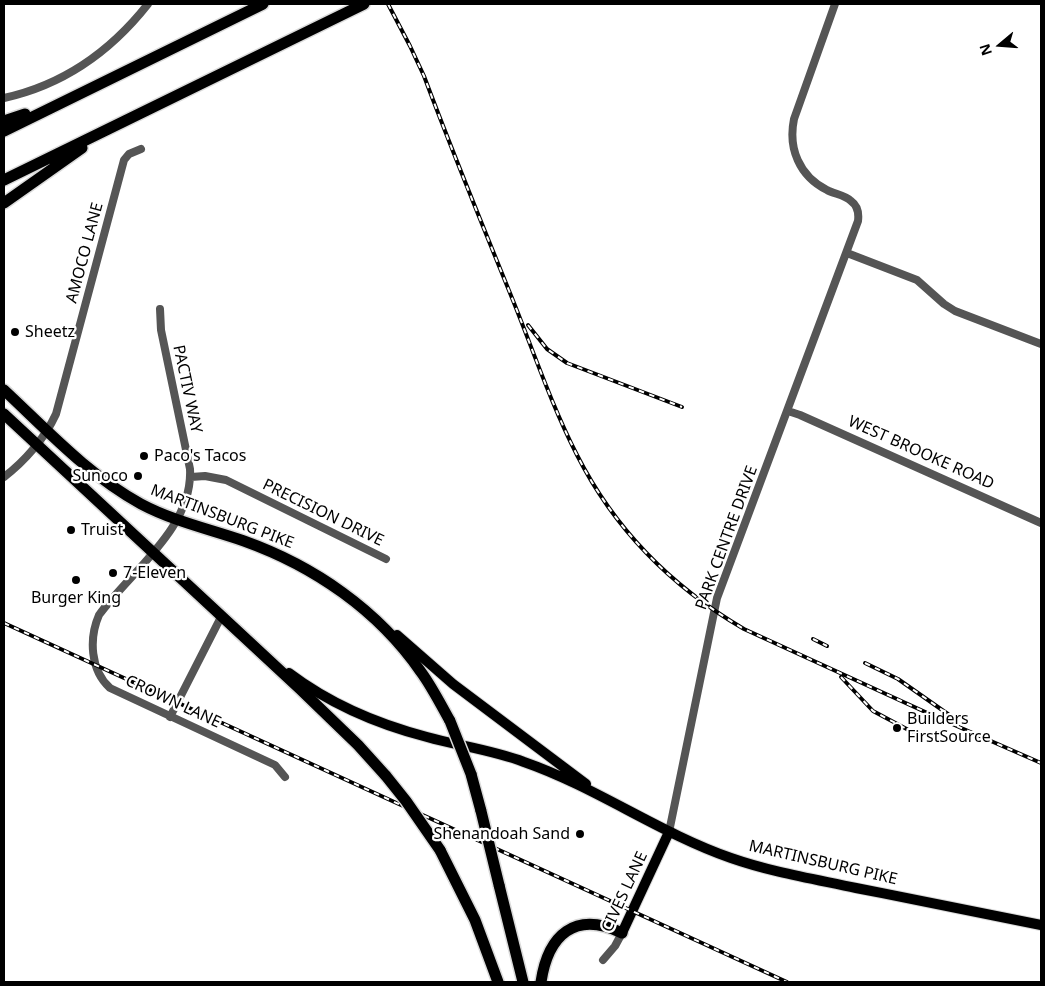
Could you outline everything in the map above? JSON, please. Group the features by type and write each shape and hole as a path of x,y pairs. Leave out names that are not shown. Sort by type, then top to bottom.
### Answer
{"highway":[{"path":"4,131 263,4"},
{"path":"4,180 362,5"},
{"path":"4,121 85,91"},
{"path":"4,203 107,129"},
{"name":"MARTINSBURG PIKE","path":"4,390 105,481 140,504 177,519 243,540 283,556 313,572 342,591 372,616 407,653 421,672 450,721 471,774 523,982"},
{"path":"4,414 333,721 386,776 415,812 440,850 475,920 498,982"},
{"path":"540,982 549,951 557,939 564,933 573,928 588,924 603,925 622,933"}],"main road":[{"path":"342,591 362,604 453,684 609,801"},
{"path":"250,644 310,688 358,713 410,732 490,751 521,761 550,772 609,801"},
{"name":"MARTINSBURG PIKE","path":"609,801 669,832 733,859 780,872 1041,925"},
{"name":"CIVES LANE","path":"622,933 669,832"}],"street":[{"path":"4,98 41,87 87,63 127,29 148,4"},
{"name":"PARK CENTRE DRIVE","path":"669,832 717,598 858,221 857,206 848,198 820,186 807,175 797,160 791,136 794,118 835,4"},
{"name":"AMOCO LANE","path":"4,478 18,466 37,444 56,414 124,160 129,154 141,149"},
{"path":"847,253 917,280 944,304 955,311 1041,344"},
{"name":"PACTIV WAY","path":"153,554 177,519 191,477 161,330 160,308"},
{"name":"WEST BROOKE ROAD","path":"788,411 1041,523"},
{"name":"PRECISION DRIVE","path":"191,477 205,476 226,480 386,559"},
{"name":"CROWN LANE","path":"153,554 100,615 94,630 93,653 102,679 110,688 275,765 284,776"},
{"path":"170,716 221,616"},
{"name":"CIVES LANE","path":"603,960 615,946 622,933"}],"railway":[{"path":"388,4 424,76 568,436 592,482 628,532 648,554 693,595 744,629 1041,763"},
{"path":"528,325 547,349 567,363 682,407"},
{"path":"4,623 787,982"},
{"path":"813,639 827,646"},
{"path":"865,663 898,679 955,719"},
{"path":"841,677 873,711 916,734"}],"place":[{"name":"Sheetz","path":"15,332"},
{"name":"Paco's Tacos","path":"144,456"},
{"name":"Sunoco","path":"138,476"},
{"name":"Truist","path":"71,530"},
{"name":"7-Eleven","path":"113,573"},
{"name":"Burger King","path":"76,580"},
{"name":"Builders FirstSource","path":"897,728"},
{"name":"Shenandoah Sand","path":"580,834"}]}
